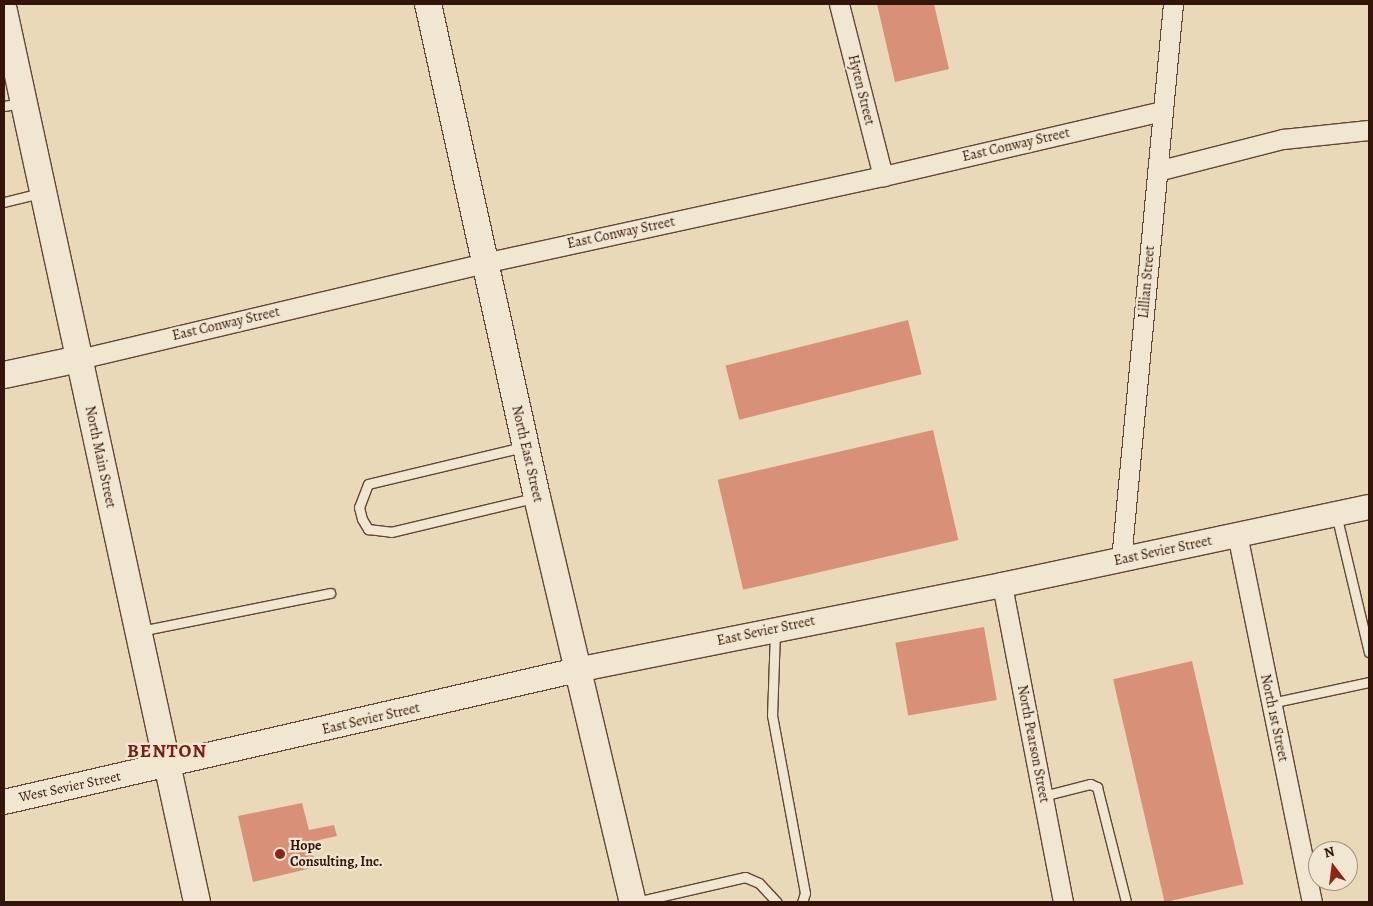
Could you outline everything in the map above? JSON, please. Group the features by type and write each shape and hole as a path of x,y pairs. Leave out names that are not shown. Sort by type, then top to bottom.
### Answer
{"main road":[{"name":"North East Street","path":"428,4 537,497 634,902"},
{"name":"North Main Street","path":"4,11 14,104 43,192 197,902"},
{"path":"4,375 80,359"}],"street":[{"name":"Hyten Street","path":"839,4 883,176"},
{"name":"Lillian Street","path":"1121,560 1172,4"},
{"name":"East Conway Street","path":"80,359 484,262 883,176 1163,111"},
{"path":"1158,171 1283,139 1369,130"},
{"name":"East Sevier Street","path":"166,766 577,670 1002,585 1369,507"},
{"name":"North 1st Street","path":"1237,534 1312,902"},
{"name":"North Pearson Street","path":"1002,585 1063,902"},
{"name":"West Sevier Street","path":"4,802 166,766"}],"lane":[{"path":"4,202 43,192"},
{"path":"526,446 368,484 359,507 362,519 368,529 391,532 537,497"},
{"path":"1336,514 1369,652"},
{"path":"137,632 330,593"},
{"path":"775,629 772,715 806,893 802,902"},
{"path":"1272,703 1369,682"},
{"path":"1043,796 1090,784 1097,787 1126,902"},
{"path":"634,902 745,877 760,883 777,902"}],"building":[{"path":"877,4 934,4 949,69 895,82"},
{"path":"908,320 922,374 739,420 726,365"},
{"path":"933,430 958,540 743,590 718,480"},
{"path":"984,627 997,700 908,716 895,643"},
{"path":"1192,661 1244,884 1165,902 1113,679"},
{"name":"Hope Consulting, Inc.","path":"302,803 309,830 334,825 337,836 310,842 316,867 253,882 238,816"}],"place":[{"name":"Hope Consulting, Inc.","path":"280,854"}],"district":[{"name":"BENTON","path":"167,752"}]}
